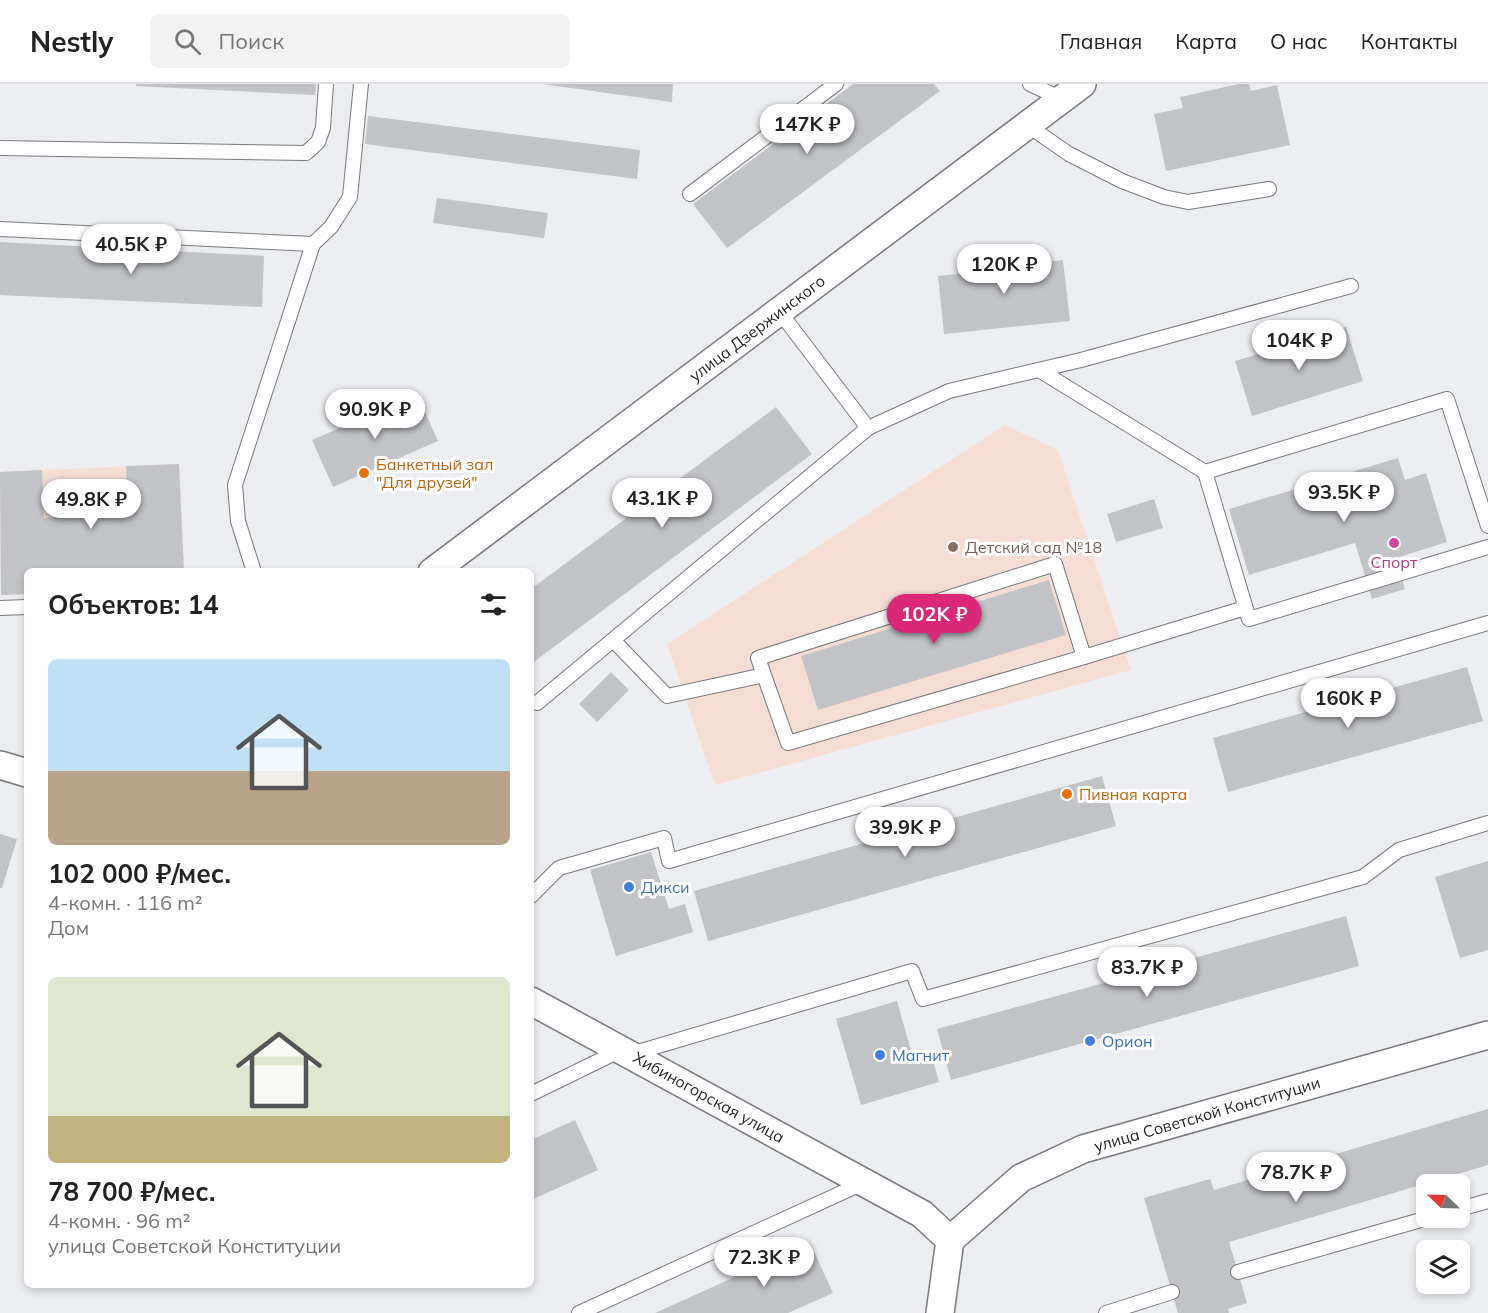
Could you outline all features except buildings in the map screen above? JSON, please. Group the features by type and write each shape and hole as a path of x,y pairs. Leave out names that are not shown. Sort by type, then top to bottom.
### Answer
{"street":[{"name":"улица Дзержинского","path":"437,568 1072,91"},
{"path":"0,765 24,771"},
{"name":"Хибиногорская улица","path":"534,1003 922,1214 950,1240"},
{"name":"улица Советской Конституции","path":"950,1240 1022,1178 1083,1149 1488,1035"},
{"path":"940,1313 950,1240"}],"lane":[{"path":"0,148 306,153 318,142 323,128 326,84"},
{"path":"253,568 238,521 235,486 312,244 331,227 350,196 361,84"},
{"path":"690,194 836,84"},
{"path":"1030,84 1072,91"},
{"path":"1027,125 1069,154 1122,181 1164,197 1188,202 1269,189"},
{"path":"0,229 312,244"},
{"path":"537,703 868,428 949,391 1039,370 1351,286"},
{"path":"779,311 868,428"},
{"path":"1039,370 1205,472 1249,619 1488,547"},
{"path":"1205,472 1447,399 1488,526"},
{"path":"1084,657 1055,564 758,658 788,743 1084,657 1245,608"},
{"path":"0,608 24,607"},
{"path":"534,893 559,868 664,838 669,861 1488,623"},
{"path":"613,640 668,696 764,675"},
{"path":"534,1093 627,1052 912,971 922,999 1363,876 1400,850 1488,823"},
{"path":"579,1313 876,1188"},
{"path":"1470,1206 1488,1201"},
{"path":"1238,1272 1416,1221"},
{"path":"1106,1313 1172,1292"}],"shaded area":[{"name":"Детский сад №18","path":"1005,425 1058,450 1131,670 715,785 667,644"},
{"path":"179,464 184,568 24,568 24,594 1,595 0,472"}],"place":[{"name":"Банкетный зал \"Для друзей\"","path":"364,473"},
{"name":"Спорт","path":"1394,543"},
{"name":"Детский сад №18","path":"953,547"},
{"name":"Пивная карта","path":"1067,794"},
{"name":"Дикси","path":"629,887"},
{"name":"Орион","path":"1090,1041"},
{"name":"Магнит","path":"880,1055"}]}
